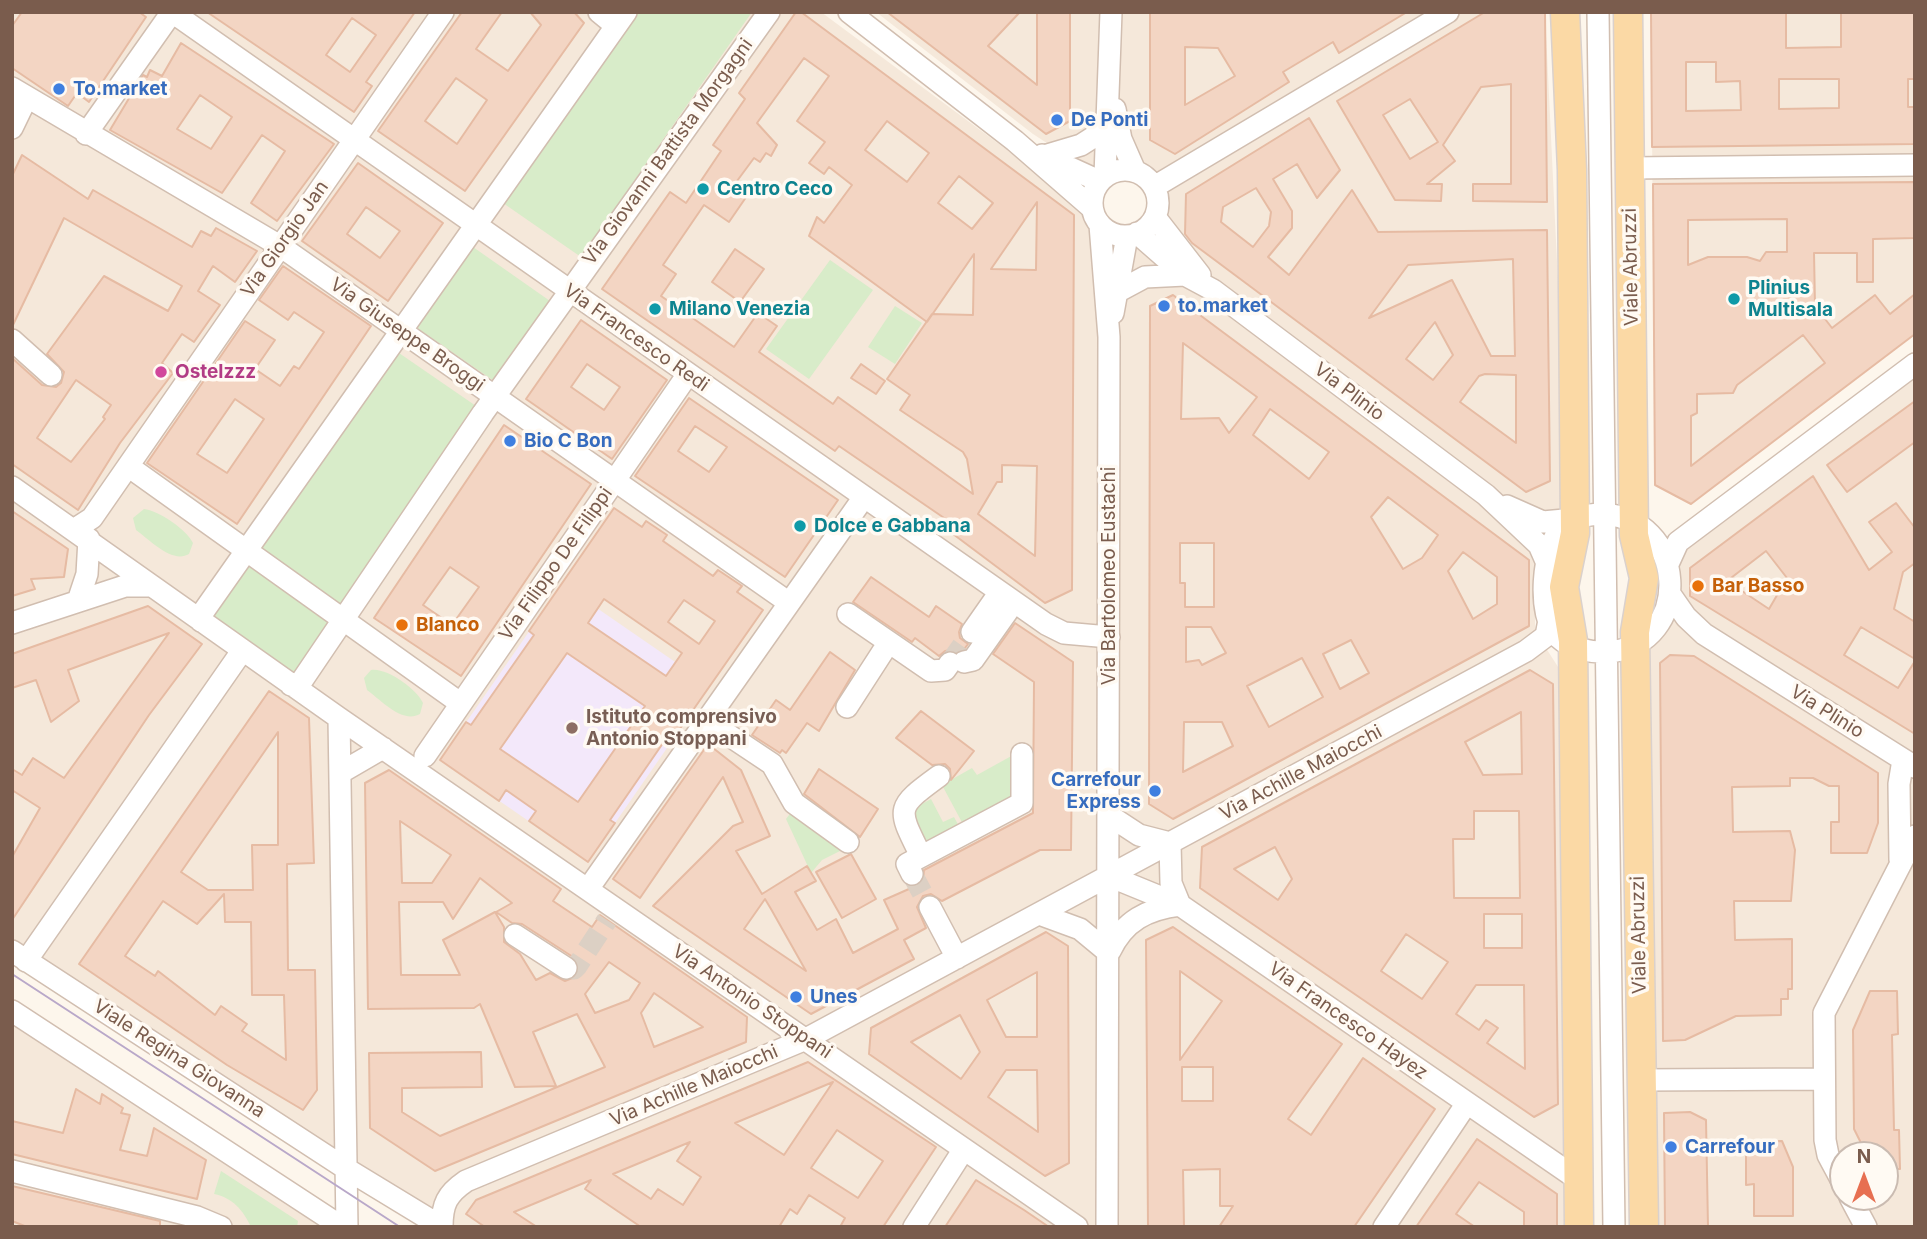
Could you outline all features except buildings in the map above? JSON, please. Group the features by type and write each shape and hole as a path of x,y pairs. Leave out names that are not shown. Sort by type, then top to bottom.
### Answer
{"main road":[{"path":"1565,12 1572,170 1575,519 1573,547 1564,587 1572,621 1573,647 1579,1227"},
{"name":"Viale Abruzzi","path":"1628,12 1634,540 1644,578 1641,1080 1643,1227"}],"street":[{"path":"86,134 172,12"},
{"name":"Via Francesco Redi","path":"172,12 1007,597 1064,633 1110,637"},
{"path":"201,621 201,615 621,19 599,12"},
{"name":"Via Giovanni Battista Morgagni","path":"291,685 301,682 495,397 768,12"},
{"path":"849,12 1015,141 1110,232 1132,234 1155,217 1158,202 1154,187 1448,12"},
{"name":"Via Bartolomeo Eustachi","path":"1107,1227 1109,337 1093,192 1102,179 1111,72 1111,12"},
{"name":"Viale Abruzzi","path":"1598,12 1614,1227"},
{"name":"Via Giorgio Jan","path":"82,534 280,246 355,142 437,14"},
{"name":"Via Bartolomeo Eustachi","path":"1111,72 1121,139 1135,171 1146,177 1154,187"},
{"path":"12,128 20,93"},
{"name":"Via Giuseppe Broggi","path":"20,93 280,246 788,602"},
{"path":"1044,156 1081,145 1106,129"},
{"path":"1015,141 1044,156 1102,179 1116,171 1135,171"},
{"path":"1630,168 1915,165"},
{"name":"Via Plinio","path":"1155,217 1213,290"},
{"name":"Via Bartolomeo Eustachi","path":"1109,337 1132,234"},
{"name":"Via Plinio","path":"1132,234 1185,275 1213,290 1486,495 1539,545 1546,561"},
{"path":"1117,292 1145,276 1185,275"},
{"path":"12,340 51,375"},
{"path":"1668,564 1678,542 1915,364"},
{"name":"Via Filippo De Filippi","path":"425,756 688,373"},
{"path":"128,466 251,545 348,612 460,703"},
{"name":"Via Antonio Stoppani","path":"12,487 82,534 242,651 588,889 611,914 806,1039 1077,1227"},
{"name":"Via Plinio","path":"1486,495 1536,520 1575,519"},
{"path":"588,889 864,497"},
{"path":"1604,514 1634,521 1658,542 1668,564 1670,594 1664,614 1642,639 1606,652 1573,647 1558,637 1549,620 1546,561 1559,530 1575,519 1604,514"},
{"path":"78,601 87,574 82,534"},
{"path":"12,623 125,586 152,586"},
{"name":"Via Plinio","path":"1670,594 1686,617 1704,634 1909,763"},
{"path":"972,632 1007,597"},
{"path":"848,614 931,671 945,670 957,663 973,660 1007,597"},
{"name":"Via Achille Maiocchi","path":"442,1227 443,1205 454,1189 466,1181 806,1039 1526,652 1546,636 1549,620"},
{"name":"Via Plinio","path":"1642,639 1677,629 1704,634"},
{"path":"847,707 889,642"},
{"path":"19,956 242,651"},
{"path":"339,718 344,1227"},
{"path":"706,720 772,764 794,803 848,842"},
{"path":"340,774 383,748"},
{"path":"939,776 909,798 905,807 905,823 917,865 1022,803 1022,754"},
{"path":"1900,860 1899,784 1909,763"},
{"path":"1039,914 1080,929 1109,953 1130,921 1159,908 1180,905 1171,883 1170,844 1139,835 1110,816"},
{"path":"1829,1153 1826,1147 1824,1013 1900,860 1915,836"},
{"name":"Via Francesco Hayez","path":"1109,876 1180,905 1579,1180"},
{"path":"930,907 957,958"},
{"path":"515,935 566,968"},
{"name":"Viale Regina Giovanna","path":"19,956 345,1168 442,1227"},
{"path":"12,1011 344,1227"},
{"path":"1641,1080 1824,1079"},
{"path":"1384,1227 1467,1103"},
{"path":"914,1227 964,1149"},
{"path":"12,1171 197,1217 220,1227"},
{"path":"1857,1211 1866,1227"}],"shaded area":[{"path":"13,12 821,12 1088,210 1094,226 1107,238 1134,242 1482,497 1535,554 1535,631 1569,684 1578,1227 440,1227 12,948"},
{"path":"876,12 1545,12 1569,512 1546,516 1487,491 1216,286 1161,217 1162,194 1155,180 1146,172 1119,166 1099,177 1033,134"},
{"path":"1651,12 1915,12 1915,334 1691,504 1655,485"},
{"path":"1915,373 1915,1227 1648,1227 1641,646 1676,559 1689,541"},
{"name":"Istituto comprensivo Antonio Stoppani","path":"562,584 710,686 588,862 440,760"},
{"path":"12,1016 336,1227 12,1227"}],"green space":[{"path":"637,12 752,12 581,257 503,203"},
{"path":"473,247 550,301 494,381 416,327"},
{"path":"830,260 873,290 809,379 766,349"},
{"path":"895,306 922,323 895,364 868,347"},
{"path":"399,353 476,406 297,678 210,616"},
{"path":"144,509 164,517 185,532 193,543 189,554 176,556 168,553 136,530 133,518"},
{"path":"371,670 392,675 420,697 423,703 420,714 406,716 399,713 367,690 364,678"},
{"path":"1015,754 1015,803 965,828 942,785 972,768 977,775"},
{"path":"931,799 943,822 954,817 961,830 923,850 911,810"},
{"path":"792,811 846,848 822,860 811,873 786,819"},
{"path":"221,1171 298,1221 297,1227 251,1227 237,1206 227,1198 214,1194"}],"tunnel":[{"path":"950,663 972,632"},
{"path":"912,874 930,907"},
{"path":"566,968 574,969 577,966 607,920"}],"tram line":[{"path":"12,974 400,1227"}],"place":[{"name":"To.market","path":"59,89"},
{"name":"De Ponti","path":"1057,120"},
{"name":"Centro Ceco","path":"703,189"},
{"name":"Plinius Multisala","path":"1734,299"},
{"name":"to.market","path":"1164,306"},
{"name":"Milano Venezia","path":"655,309"},
{"name":"Ostelzzz","path":"161,372"},
{"name":"Bio C Bon","path":"510,441"},
{"name":"Dolce e Gabbana","path":"800,526"},
{"name":"Bar Basso","path":"1698,586"},
{"name":"Blanco","path":"402,625"},
{"name":"Istituto comprensivo Antonio Stoppani","path":"572,728"},
{"name":"Carrefour Express","path":"1155,791"},
{"name":"Unes","path":"796,997"},
{"name":"Carrefour","path":"1671,1147"}]}
